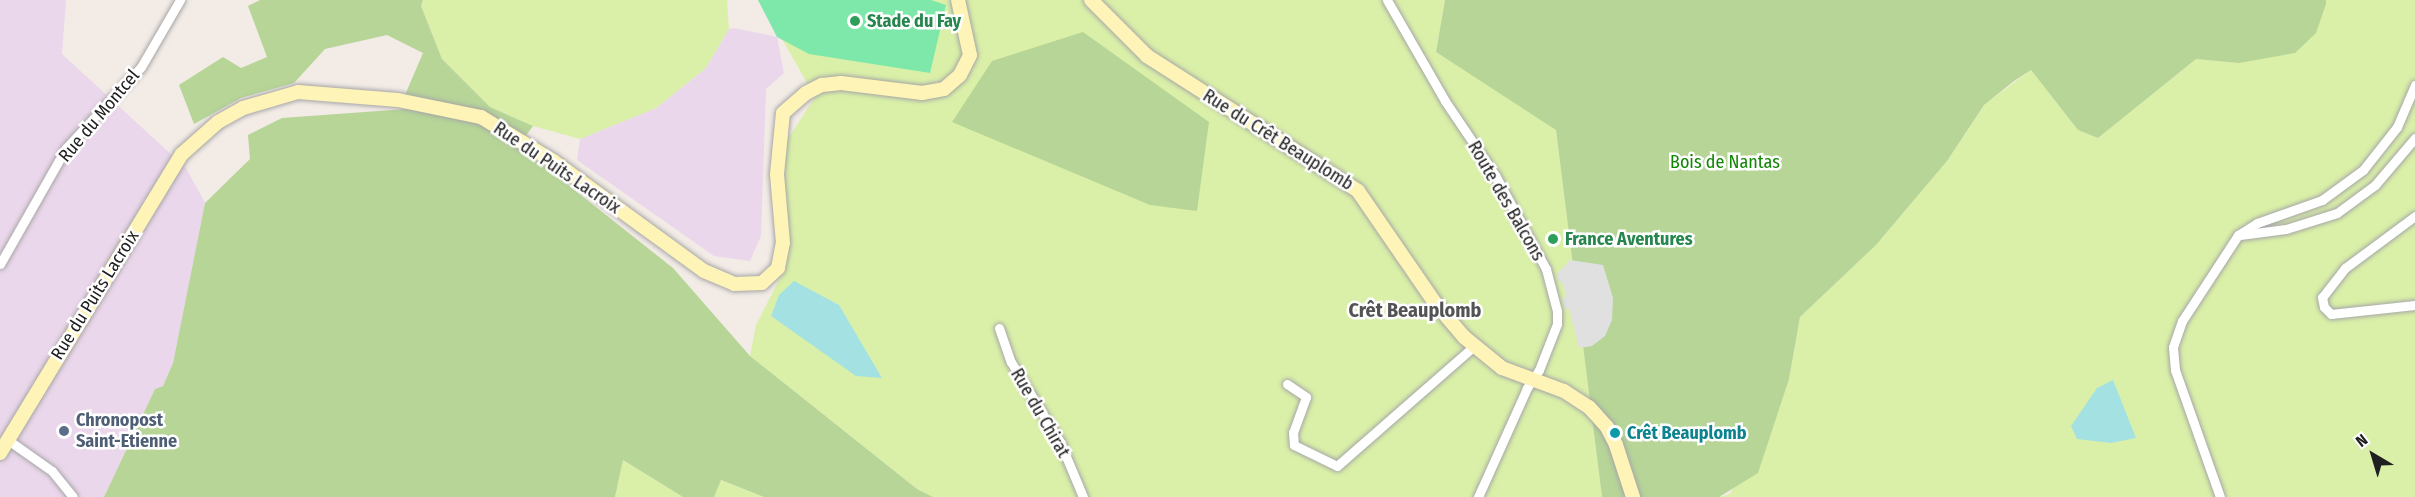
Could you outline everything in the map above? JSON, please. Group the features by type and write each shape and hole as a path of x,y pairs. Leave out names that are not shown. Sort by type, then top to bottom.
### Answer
{"street":[{"name":"Rue du Montcel","path":"0,264 66,148 141,67 180,0"},
{"name":"Rue du Puits Lacroix","path":"0,453 182,154 218,122 265,99 298,92 404,101 481,117 554,162 704,271 734,284 762,283 778,268 783,243 777,174 783,113 806,93 822,86 841,83 922,93 944,89 960,75 970,55 958,0"},
{"name":"Rue du Crêt Beauplomb","path":"1091,0 1147,56 1359,191 1435,303 1474,346 1502,368 1578,398 1607,427 1633,497"},
{"name":"Route des Balcons","path":"1387,0 1445,101 1488,163 1548,276 1558,318 1533,381 1478,497"},
{"path":"2220,497 2175,370 2173,347 2182,321 2238,235 2257,223 2322,200 2354,179 2397,128 2415,85"},
{"path":"2238,235 2286,229 2337,213 2375,185 2415,138"},
{"path":"2415,216 2345,268 2322,297 2324,307 2331,314 2415,304"},
{"name":"Rue du Chirat","path":"999,328 1011,362 1060,442 1083,497"},
{"path":"1287,384 1297,387 1306,397 1293,432 1294,445 1337,466 1474,346"},
{"path":"8,440 52,471 73,497"}],"shaded area":[{"path":"0,0 66,0 62,54 186,168 205,203 173,363 163,386 155,389 104,497 0,497"},
{"path":"734,28 777,37 784,73 766,89 761,236 750,261 714,256 577,160 580,139 656,108 705,69 729,29"},
{"path":"1570,260 1603,265 1613,298 1612,320 1605,336 1592,346 1579,348 1569,309 1565,309 1562,300 1566,296 1563,284 1557,279 1557,274"}],"green space":[{"path":"260,0 423,0 421,6 442,59 490,107 533,126 524,138 484,113 405,95 423,53 387,35 325,49 294,83 241,98 194,124 179,85 223,57 241,68 267,57 248,6"},
{"path":"423,0 727,0 729,29 705,69 656,108 580,139 533,126 490,107 442,59 421,6"},
{"name":"Stade du Fay","path":"758,0 931,0 946,5 930,73 809,54 777,37"},
{"path":"760,0 1445,0 1436,52 1556,129 1602,497 933,497 917,489 750,356 756,325 785,268 784,145 815,97"},
{"name":"Bois de Nantas","path":"1445,0 2326,0 2326,4 2316,33 2295,53 2239,63 2196,59 2098,138 2078,130 2031,70 2014,81 1984,105 1947,161 1876,245 1800,317 1789,379 1758,473 1719,497 1602,497 1556,130 1436,52"},
{"path":"2326,0 2415,0 2415,497 1719,497 1730,494 1789,379 1800,317 1876,245 1947,161 1984,105 2031,70 2078,130 2098,138 2196,59 2239,63 2326,4"},
{"path":"1083,32 1209,122 1197,211 1150,205 952,122 992,61"},
{"path":"406,109 480,121 525,151 673,268 750,356 917,489 933,497 764,497 721,480 714,497 683,497 623,460 615,497 104,497 155,389 163,386 173,363 205,203 250,159 248,135 282,118"},
{"path":"623,460 683,497 615,497"},
{"path":"720,480 764,497 714,497"}],"water":[{"path":"794,281 839,305 882,378 856,376 771,316 779,295"},
{"path":"2113,380 2136,438 2111,443 2077,439 2071,426 2097,388"}],"place":[{"name":"Stade du Fay","path":"855,21"},
{"name":"France Aventures","path":"1553,239"},
{"name":"Chronopost Saint-Etienne","path":"64,431"},
{"name":"Crêt Beauplomb","path":"1615,433"}],"district":[{"name":"Crêt Beauplomb","path":"1415,310"}]}
